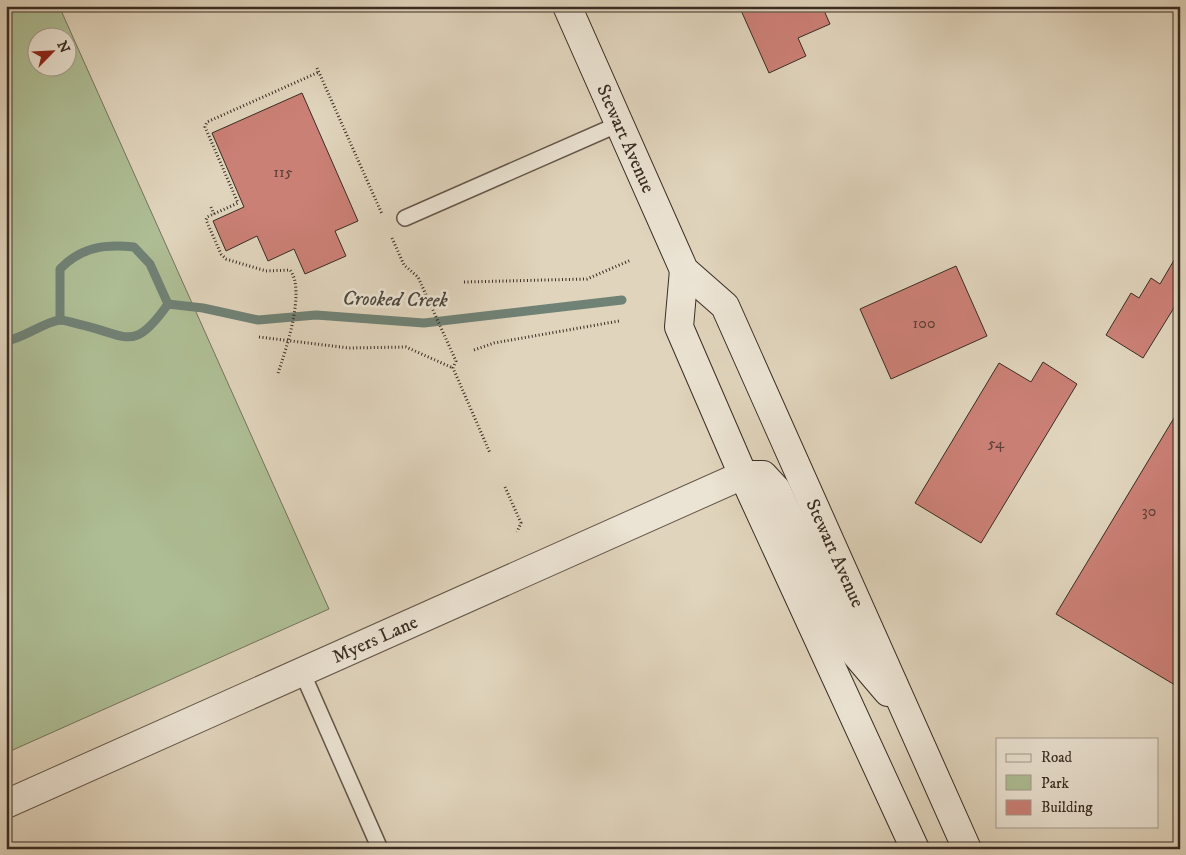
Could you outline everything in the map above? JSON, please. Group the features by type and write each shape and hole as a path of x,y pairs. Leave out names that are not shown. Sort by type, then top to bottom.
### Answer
{"main road":[{"name":"Stewart Avenue","path":"567,6 684,270 725,306 967,849"},
{"name":"Stewart Avenue","path":"684,270 679,327 743,475 915,849"},
{"name":"Myers Lane","path":"6,804 743,475"},
{"path":"743,475 763,475 776,489 848,645 908,716"}],"lane":[{"path":"405,218 619,124"},
{"path":"302,672 380,849"}],"path":[{"path":"98,11 109,6"},
{"path":"278,373 291,333 296,287 294,276 290,270 266,271 226,259 221,254 206,220 207,217 238,203 205,127 208,122 318,70 385,221"},
{"path":"211,207 214,214"},
{"path":"389,230 404,265 418,277 426,294 456,361 453,368"},
{"path":"464,282 587,279 631,260"},
{"path":"474,350 494,343 620,321"},
{"path":"259,337 349,348 406,347 453,368 490,453"},
{"path":"505,487 521,523 517,532"}],"green space":[{"path":"6,6 59,6 69,28 28,28 28,78 78,78 78,48 329,609 6,753"}],"building":[{"path":"739,6 822,6 830,24 798,38 806,56 769,73"},
{"path":"302,93 358,221 335,231 346,256 305,274 294,249 268,261 257,236 226,251 213,221 244,207 212,133"},
{"path":"1180,250 1180,298 1143,358 1106,335 1131,293 1139,298 1151,278 1160,284"},
{"path":"956,266 987,336 891,379 860,309"},
{"path":"1043,362 1077,384 981,543 915,503 999,363 1031,382"},
{"path":"1180,408 1180,688 1056,614"}],"waterway":[{"name":"Crooked Creek","path":"60,320 60,269 76,256 103,247 134,247 150,264 168,304"},
{"name":"Crooked Creek","path":"6,341 60,320 129,337 146,330 168,304 203,308 258,320 316,315 424,323 622,300"}]}
